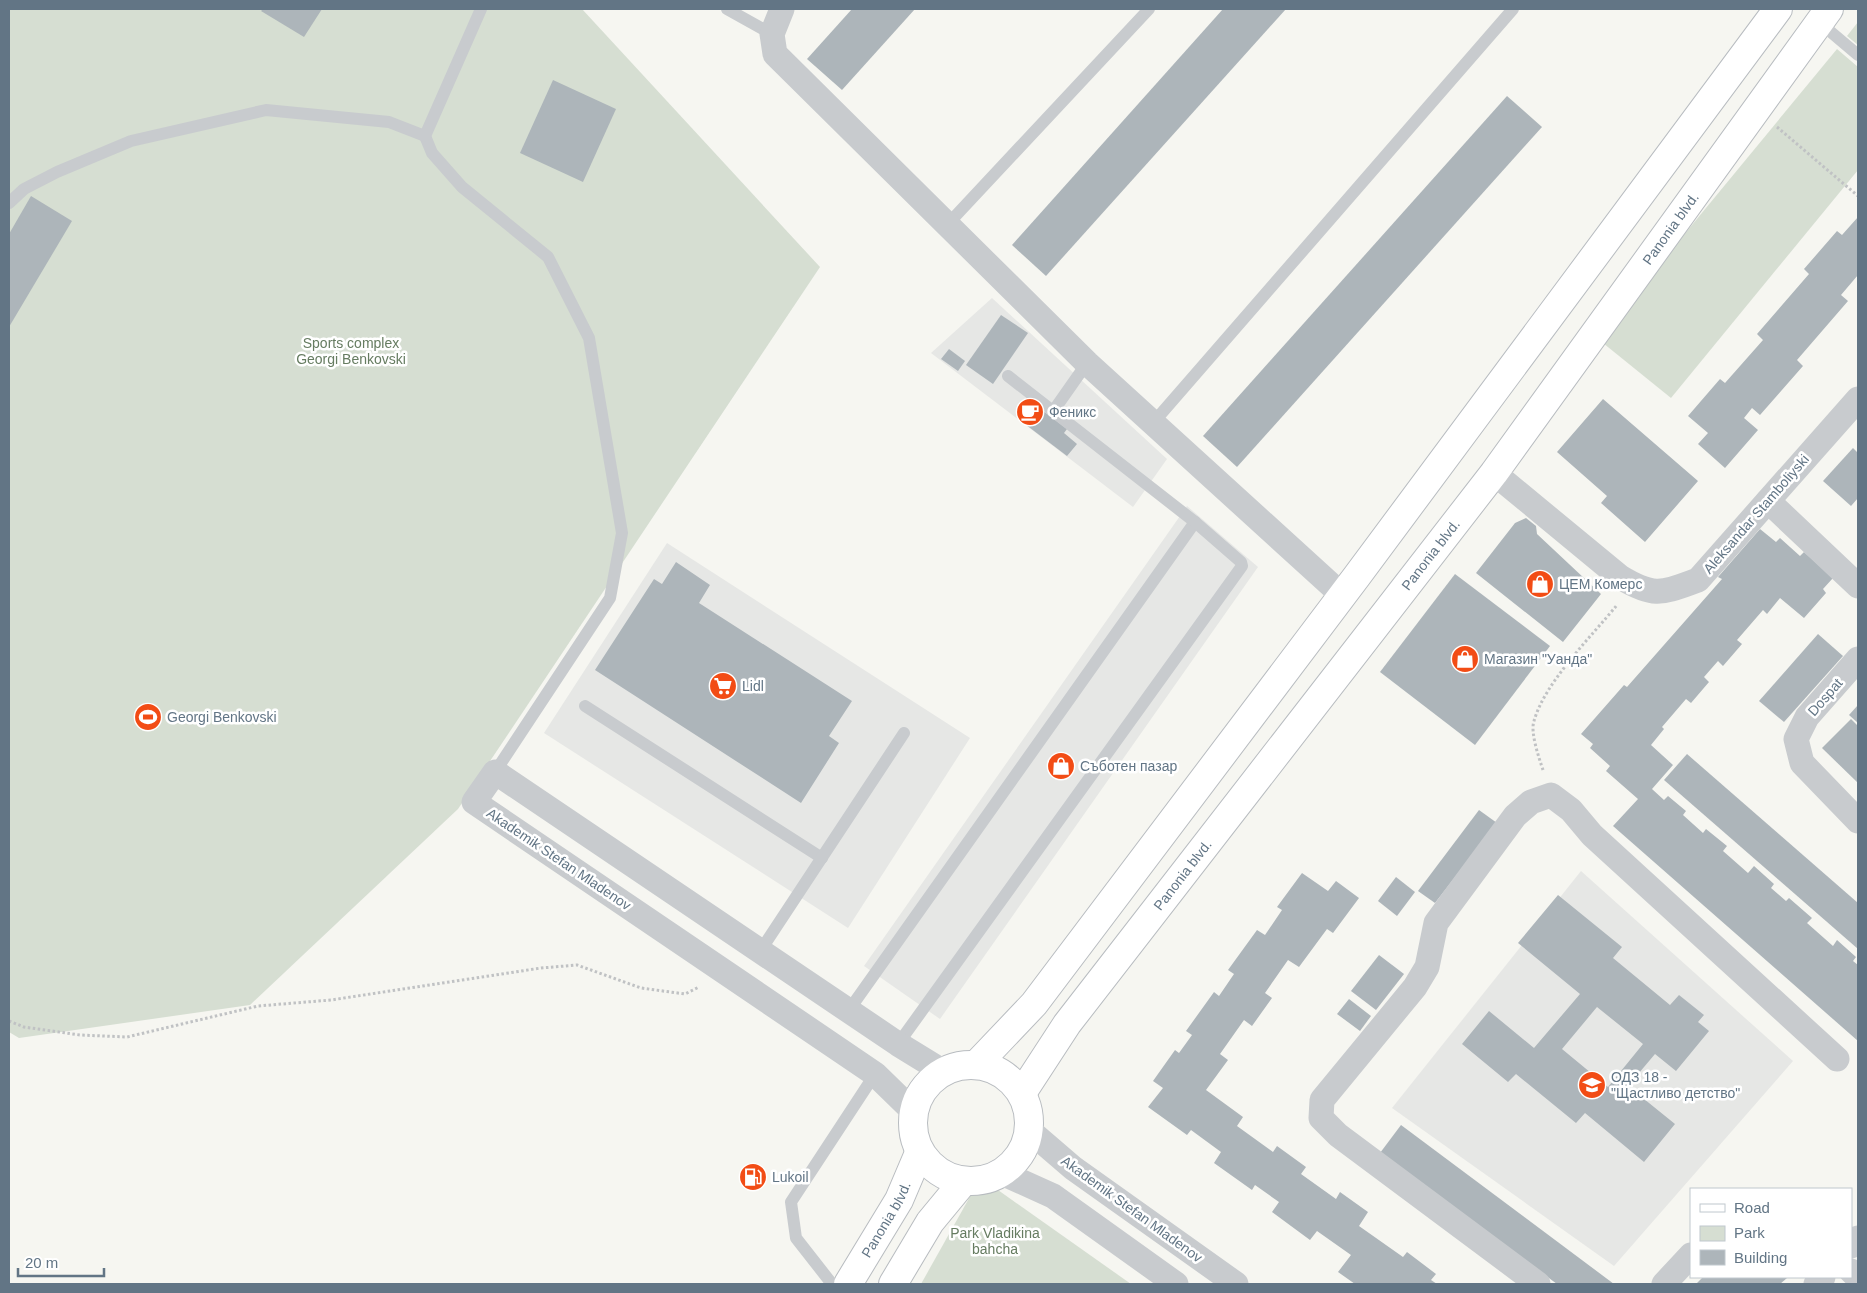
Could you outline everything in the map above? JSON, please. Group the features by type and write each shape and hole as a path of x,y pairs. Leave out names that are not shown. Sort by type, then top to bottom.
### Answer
{"main road":[{"path":"976,1065 1034,1004 1342,595 1778,9"},
{"name":"Panonia blvd.","path":"1022,1093 1067,1024 1494,473 1824,15"},
{"path":"976,1065 1003,1073 1022,1093 1029,1111 1030,1130 1021,1155 1002,1173 980,1181 963,1182 935,1169 919,1153 914,1134 914,1112 922,1091 942,1071 955,1066 976,1065"},
{"name":"Panonia blvd.","path":"848,1284 898,1200 919,1153"},
{"path":"894,1284 930,1222 963,1182"}],"street":[{"path":"782,9 772,34 775,54 1087,363 1342,595"},
{"name":"Aleksandar Stamboliyski","path":"1494,473 1620,578 1633,585 1663,593 1698,580 1858,399"},
{"path":"1768,501 1858,586"},
{"name":"Dospat","path":"1858,659 1807,717 1796,739 1802,763 1858,820"},
{"path":"495,772 898,1044 942,1071"},
{"name":"Akademik Stefan Mladenov","path":"495,772 474,802 875,1074 914,1112"},
{"path":"1538,1284 1338,1135 1321,1118 1322,1100 1415,987 1426,967 1436,923 1515,816 1532,802 1551,795 1571,810 1592,835 1837,1059"},
{"name":"Akademik Stefan Mladenov","path":"1030,1130 1073,1168 1236,1284"},
{"path":"1002,1173 1052,1196 1176,1284"},
{"path":"1664,1284 1690,1256"}],"lane":[{"path":"481,9 425,136 432,153 462,187 548,257 589,338 622,533 610,598 495,772"},
{"path":"727,9 772,34"},
{"path":"947,225 1149,9"},
{"path":"1153,423 1514,9"},
{"path":"1824,15 1858,55"},
{"path":"9,203 24,189 57,172 131,141 266,110 389,122 425,136"},
{"path":"1054,410 1087,363"},
{"path":"898,1044 1240,571 1241,562 1195,522 1054,410 1008,376"},
{"path":"849,1010 1195,522"},
{"path":"585,706 822,858"},
{"path":"761,950 904,733"},
{"path":"832,1284 796,1238 791,1202 875,1074"}],"path":[{"path":"1755,109 1858,196"},
{"path":"1551,795 1537,755 1533,723 1548,690 1633,585"},
{"path":"9,1021 24,1027 80,1035 127,1037 258,1006 332,1000 541,968 577,965 641,988 685,994 726,972"}],"shaded area":[{"path":"992,298 1167,459 1133,507 931,353"},
{"name":"Съботен пазар","path":"1187,506 1258,567 940,1019 864,966"},
{"path":"667,543 970,738 848,928 544,733"},
{"name":"ОДЗ 18 - \"Щастливо детство\"","path":"1581,871 1793,1061 1614,1266 1392,1108"}],"green space":[{"name":"Sports complex Georgi Benkovski","path":"9,9 582,9 820,267 458,809 250,1005 19,1038 9,1032"},
{"path":"1858,22 1858,45 1847,36"},
{"path":"1837,49 1858,67 1858,170 1671,398 1598,339"},
{"name":"Park Vladikina bahcha","path":"998,1190 1131,1284 921,1284 972,1193"}],"building":[{"path":"263,9 322,9 304,37 261,11"},
{"path":"852,9 915,9 842,90 807,59"},
{"path":"1223,9 1286,9 1046,276 1012,245"},
{"path":"553,80 616,109 583,182 520,153"},
{"path":"1507,96 1542,127 1237,467 1203,436"},
{"path":"31,196 72,221 9,327 9,234"},
{"path":"1858,217 1858,275 1841,295 1848,301 1797,360 1803,366 1760,415 1752,408 1744,418 1758,430 1725,468 1698,444 1708,433 1688,416 1720,379 1725,383 1763,340 1757,334 1809,274 1804,269 1837,231 1842,235"},
{"path":"1001,315 1028,333 993,384 966,365"},
{"path":"949,349 965,361 958,371 941,359"},
{"path":"1603,399 1698,481 1645,542 1601,503 1607,496 1557,452"},
{"path":"1030,401 1067,429 1064,433 1077,444 1067,456 1017,418"},
{"path":"1853,448 1858,453 1858,498 1851,506 1823,481"},
{"name":"ЦЕМ Комерс","path":"1526,518 1536,526 1537,534 1601,594 1563,642 1476,573 1515,523"},
{"path":"1760,529 1776,542 1780,538 1800,556 1804,552 1833,578 1823,589 1826,593 1804,618 1780,598 1767,614 1763,610 1737,640 1742,644 1723,666 1718,661 1704,677 1709,682 1691,703 1686,699 1662,727 1664,729 1651,745 1673,765 1652,789 1664,800 1668,796 1686,811 1683,815 1703,833 1706,829 1727,846 1723,851 1748,873 1754,866 1774,884 1771,888 1786,901 1789,898 1812,918 1807,923 1833,946 1837,940 1856,957 1853,961 1858,965 1858,1041 1613,826 1638,799 1606,771 1610,766 1590,748 1593,744 1581,734 1624,685 1627,687 1722,579 1718,577"},
{"name":"Lidl","path":"676,562 710,585 699,603 852,701 829,736 839,743 801,803 595,670 654,579 662,584"},
{"name":"Магазин \"Уанда\"","path":"1455,574 1550,646 1475,745 1380,672"},
{"path":"1818,634 1843,656 1784,722 1759,701"},
{"path":"1858,705 1858,723 1849,715"},
{"path":"1851,719 1858,726 1858,783 1822,748"},
{"path":"1687,754 1858,903 1858,949 1664,780"},
{"path":"1479,810 1497,823 1435,903 1418,891"},
{"path":"1302,873 1328,891 1336,881 1359,898 1333,933 1327,929 1299,967 1288,960 1265,993 1272,998 1252,1026 1244,1020 1220,1054 1228,1060 1206,1090 1243,1117 1237,1126 1273,1152 1277,1146 1306,1167 1301,1174 1336,1199 1340,1192 1368,1212 1359,1226 1403,1257 1407,1252 1436,1274 1431,1280 1437,1284 1355,1284 1338,1272 1351,1255 1317,1231 1310,1240 1272,1212 1279,1202 1255,1185 1252,1190 1214,1163 1221,1152 1191,1130 1187,1135 1148,1107 1163,1088 1153,1081 1175,1050 1179,1053 1192,1035 1186,1031 1214,992 1219,996 1234,974 1228,970 1257,930 1265,935 1282,910 1277,907"},
{"path":"1396,877 1415,892 1397,916 1378,901"},
{"path":"1558,895 1622,947 1613,958 1670,1005 1679,995 1704,1015 1698,1022 1709,1031 1676,1071 1655,1054 1628,1086 1675,1124 1644,1162 1585,1113 1576,1123 1516,1074 1508,1082 1462,1044 1489,1011 1534,1048 1580,994 1518,943","holes":["1597,1007 1643,1044 1608,1087 1562,1049"]},
{"path":"1379,955 1404,974 1376,1010 1351,991"},
{"path":"1349,999 1371,1016 1360,1031 1337,1014"},
{"path":"1401,1125 1614,1284 1557,1284 1380,1153"},
{"path":"1702,1278 1787,1278 1780,1284 1696,1284"}],"place":[{"name":"Феникс","path":"1030,412"},
{"name":"ЦЕМ Комерс","path":"1540,584"},
{"name":"Магазин \"Уанда\"","path":"1465,659"},
{"name":"Lidl","path":"723,686"},
{"name":"Georgi Benkovski","path":"148,717"},
{"name":"Съботен пазар","path":"1061,766"},
{"name":"ОДЗ 18 - \"Щастливо детство\"","path":"1592,1085"},
{"name":"Lukoil","path":"753,1177"}]}
